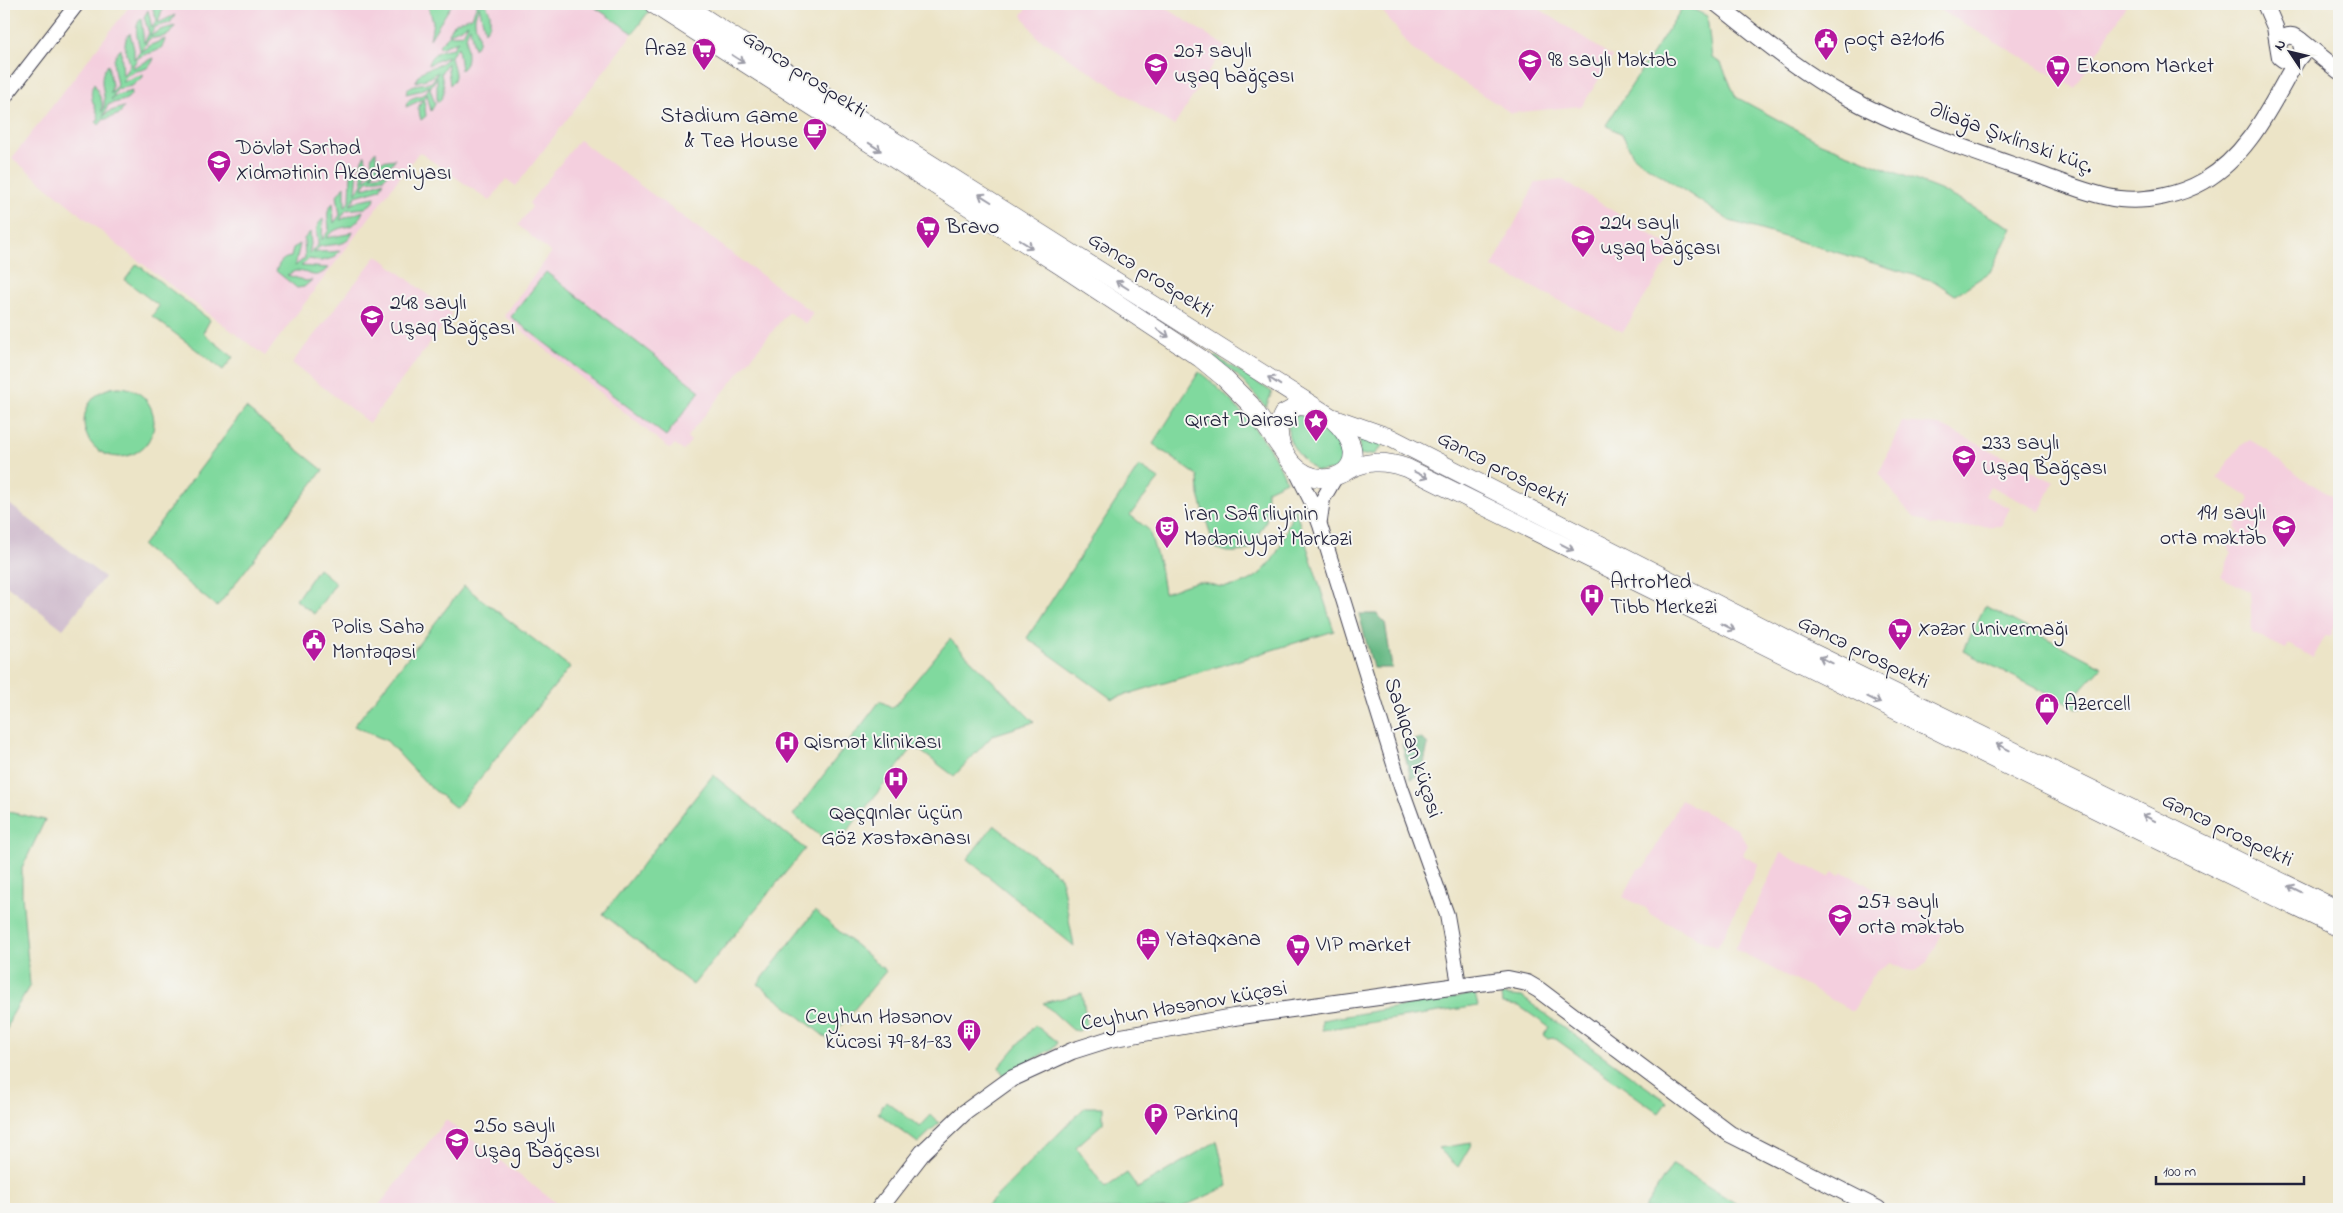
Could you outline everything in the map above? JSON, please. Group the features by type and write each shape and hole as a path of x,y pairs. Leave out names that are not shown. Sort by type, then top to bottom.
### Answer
{"main road":[{"name":"Gəncə prospekti","path":"653,4 1200,358 1223,377 1250,404 1288,457"},
{"name":"Gəncə prospekti","path":"682,4 880,132 1330,417 1391,438 2334,917"},
{"name":"Əliağa Şıxlinski küç.","path":"1717,4 1803,70 1845,96 1883,115 2022,168 2119,200 2142,200 2165,196 2204,181 2234,157 2261,125 2297,59"},
{"path":"2265,4 2299,38 2334,68"},
{"path":"2265,4 2275,27 2280,57 2288,62 2297,59 2334,68"},
{"path":"2279,91 2278,48 2288,35 2299,38"},
{"path":"2297,59 2303,48 2299,38"},
{"path":"1298,406 1306,407 1330,417 1342,430 1352,446 1352,462 1339,476 1316,478 1299,469 1288,457 1278,433 1281,418 1287,410 1298,406"},
{"name":"Gəncə prospekti","path":"1339,476 1367,462 1395,464 1407,468 2146,835 2334,917"},
{"name":"Ceyhun Həsənov küçəsi","path":"879,1209 924,1152 949,1125 970,1107 1011,1079 1072,1051 1110,1039 1177,1027 1501,979 1527,983 1539,990 1734,1136 1878,1209"}],"street":[{"path":"4,98 77,4"},
{"name":"Sadıqcan küçəsi","path":"1288,457 1312,503 1320,525 1401,787 1448,915 1459,984"},
{"path":"1320,525 1323,499 1339,476"}],"shaded area":[{"name":"Dövlət Sərhəd Xidmətinin Akademiyası","path":"131,4 590,4 633,33 516,186 506,179 490,201 419,152 265,356 120,247 12,158"},
{"name":"207 saylı uşaq bağçası","path":"1030,4 1160,4 1225,46 1174,126 1037,37 1022,15"},
{"name":"98 saylı Məktəb","path":"1377,4 1532,4 1613,57 1582,106 1511,113 1413,50"},
{"path":"1937,4 2127,4 2075,88 1935,7"},
{"path":"579,140 813,313 806,324 788,312 687,437 691,441 683,451 675,444 670,449 504,316 551,253 518,225 532,207 529,203"},
{"name":"224 saylı uşaq bağçası","path":"1561,179 1675,249 1623,332 1492,267 1536,182"},
{"name":"248 saylı Uşaq Bağçası","path":"377,255 452,314 369,423 292,363"},
{"name":"233 saylı Uşaq Bağçası","path":"1902,422 1940,425 2054,482 2040,511 1990,486 1985,496 2010,508 2001,526 1950,527 1931,525 1914,517 1903,506 1879,473"},
{"name":"191 saylı orta məktəb","path":"2250,440 2268,451 2300,477 2339,500 2339,605 2334,616 2337,618 2331,636 2326,635 2313,658 2289,644 2286,649 2252,633 2250,591 2221,577 2231,553 2228,544 2238,531 2235,527 2249,501 2247,496 2217,478 2240,446"},
{"path":"4,500 104,577 63,629 4,583"},
{"path":"1681,800 1736,828 1748,845 1742,855 1759,864 1717,948 1650,914 1646,908 1623,897 1638,869 1645,867"},
{"name":"257 saylı orta məktəb","path":"1781,853 1829,877 1833,872 1840,875 1843,872 1946,925 1928,962 1916,971 1905,970 1891,963 1875,972 1853,1011 1735,949"},
{"name":"250 saylı Uşag Bağçası","path":"446,1120 555,1202 549,1209 376,1209"}],"green space":[{"path":"154,4 159,4 162,10 158,23 175,15 170,23 155,27 150,36 160,30 175,26 167,35 149,39 141,52 165,39 161,48 137,59 132,68 154,58 148,67 130,73 126,77 122,82 143,74 143,77 132,86 117,89 111,100 117,95 132,91 131,95 126,99 108,105 103,117 108,112 124,107 120,114 103,120 99,125 96,122 99,119 91,93 94,83 102,102 102,112 104,100 102,76 104,71 108,65 112,85 111,94 117,85 114,66 115,57 121,49 123,76 130,65 125,45 127,37 130,33 134,49 134,59 140,52 136,31 138,22 141,18 144,43 149,33 144,17 148,10 152,28 157,20 153,10"},
{"path":"428,4 452,4 430,39 433,22"},
{"path":"477,4 486,4 490,13 490,24 485,31 479,6 475,15 478,37 477,45 474,49 470,27 466,39 467,56 465,66 461,70 458,47 451,56 455,71 453,82 450,85 447,63 441,73 444,89 443,96 437,103 437,77 430,88 435,104 431,111 427,94 424,100 426,116 421,120 418,108 423,99 406,107 407,103 410,99 425,94 430,86 406,94 410,87 432,82 438,72 429,78 416,82 421,72 440,64 448,56 428,65 434,54 453,48 458,41 440,48 439,45 449,35 463,34 468,24 449,34 454,24 472,17"},
{"path":"590,4 637,4 649,11 633,33"},
{"path":"1684,5 1707,16 1712,58 1721,63 1736,97 1821,143 1940,190 2012,228 1990,272 1955,295 1934,281 1730,221 1634,157 1622,134 1606,125"},
{"path":"376,151 376,167 382,161 395,159 391,165 380,167 371,176 390,172 384,178 367,181 362,189 384,181 380,189 356,196 350,205 360,200 375,197 374,202 365,208 346,210 340,220 363,211 356,223 337,230 326,238 348,234 353,231 348,240 339,244 319,247 314,253 340,250 334,258 321,261 309,259 301,266 328,268 316,275 295,271 287,275 306,281 312,280 304,287 297,288 276,271 278,266 281,261 291,257 293,248 300,244 295,266 305,258 304,239 310,232 311,244 309,254 318,245 318,225 323,219 322,240 329,230 328,213 330,206 333,203 334,223 340,215 337,195 345,186 345,207 350,200 351,175 358,169 356,193 363,183 361,162 365,155 367,167 365,180 372,172 371,158"},
{"path":"137,264 210,320 203,333 233,357 223,370 152,316 159,306 125,280"},
{"path":"546,272 700,391 666,436 511,317"},
{"path":"1215,356 1272,392 1266,407 1237,375 1213,358"},
{"path":"1199,372 1223,393 1261,437 1280,467 1286,481 1267,490 1266,521 1250,549 1227,552 1214,547 1199,495 1198,476 1153,444"},
{"path":"119,387 132,390 144,397 151,409 154,422 151,435 144,447 132,454 119,457 106,454 94,447 87,435 84,422 87,409 94,397 106,390"},
{"path":"246,408 323,470 217,607 142,546"},
{"path":"1299,415 1312,418 1340,437 1346,456 1336,470 1316,471 1293,447 1288,431 1289,424 1293,416"},
{"path":"1355,432 1383,445 1375,454 1359,456 1360,439"},
{"path":"1139,466 1159,479 1130,515 1149,530 1160,567 1164,593 1197,582 1224,587 1253,579 1264,570 1280,547 1294,506 1334,631 1112,699 1027,638"},
{"path":"318,568 336,583 314,614 296,600"},
{"path":"464,586 570,667 456,808 428,785 387,741 354,726"},
{"path":"1985,606 2102,667 2076,695 2082,707 2076,708 1963,651"},
{"path":"1359,614 1377,614 1385,622 1392,668 1373,668"},
{"path":"950,639 1034,722 993,735 954,776 914,746 835,847 793,815 880,701 893,708"},
{"path":"1420,738 1428,744 1422,774 1411,779 1402,744"},
{"path":"713,775 805,849 693,985 603,914"},
{"path":"4,811 45,820 22,868 22,895 30,985 11,1017 4,1038"},
{"path":"994,825 1061,877 1074,946 967,859"},
{"path":"815,911 886,971 829,1040 758,984"},
{"path":"1082,993 1087,1024 1079,1031 1073,1030 1043,1003"},
{"path":"1475,994 1478,1006 1322,1030 1322,1020"},
{"path":"1501,995 1522,997 1667,1102 1659,1113 1553,1037 1548,1038 1544,1035 1549,1027 1519,1006 1502,1004"},
{"path":"1035,1025 1057,1042 1055,1047 1004,1076 999,1067"},
{"path":"886,1101 920,1127 931,1115 939,1123 918,1143 878,1113"},
{"path":"1085,1107 1103,1107 1103,1123 1076,1147 1105,1188 1127,1173 1138,1188 1217,1141 1228,1186 1178,1209 984,1209"},
{"path":"1472,1143 1458,1167 1438,1148"},
{"path":"1673,1165 1745,1209 1644,1209"}],"place":[{"name":"poçt az1016","path":"1826,61"},
{"name":"Araz","path":"704,71"},
{"name":"98 saylı Məktəb","path":"1530,82"},
{"name":"207 saylı uşaq bağçası","path":"1156,86"},
{"name":"Ekonom Market","path":"2058,88"},
{"name":"Stadium Game & Tea House","path":"815,151"},
{"name":"Dövlət Sərhəd Xidmətinin Akademiyası","path":"219,183"},
{"name":"Bravo","path":"928,249"},
{"name":"224 saylı uşaq bağçası","path":"1583,258"},
{"name":"248 saylı Uşaq Bağçası","path":"372,338"},
{"name":"Qırat Dairəsi","path":"1316,442"},
{"name":"233 saylı Uşaq Bağçası","path":"1964,478"},
{"name":"191 saylı orta məktəb","path":"2284,548"},
{"name":"İran Səfirliyinin Mədəniyyət Mərkəzi","path":"1167,549"},
{"name":"ArtroMed Tibb Merkezi","path":"1592,617"},
{"name":"Xəzər Univermağı","path":"1900,651"},
{"name":"Polis Sahə Məntəqəsi","path":"314,662"},
{"name":"Azercell","path":"2047,726"},
{"name":"Qismət klinikası","path":"787,764"},
{"name":"Qaçqınlar üçün Göz Xəstəxanası","path":"896,800"},
{"name":"257 saylı orta məktəb","path":"1840,937"},
{"name":"Yataqxana","path":"1148,961"},
{"name":"VIP market","path":"1298,967"},
{"name":"Ceyhun Həsənov kücəsi 79-81-83","path":"969,1052"},
{"name":"Parkinq","path":"1156,1136"},
{"name":"250 saylı Uşag Bağçası","path":"457,1161"}]}
